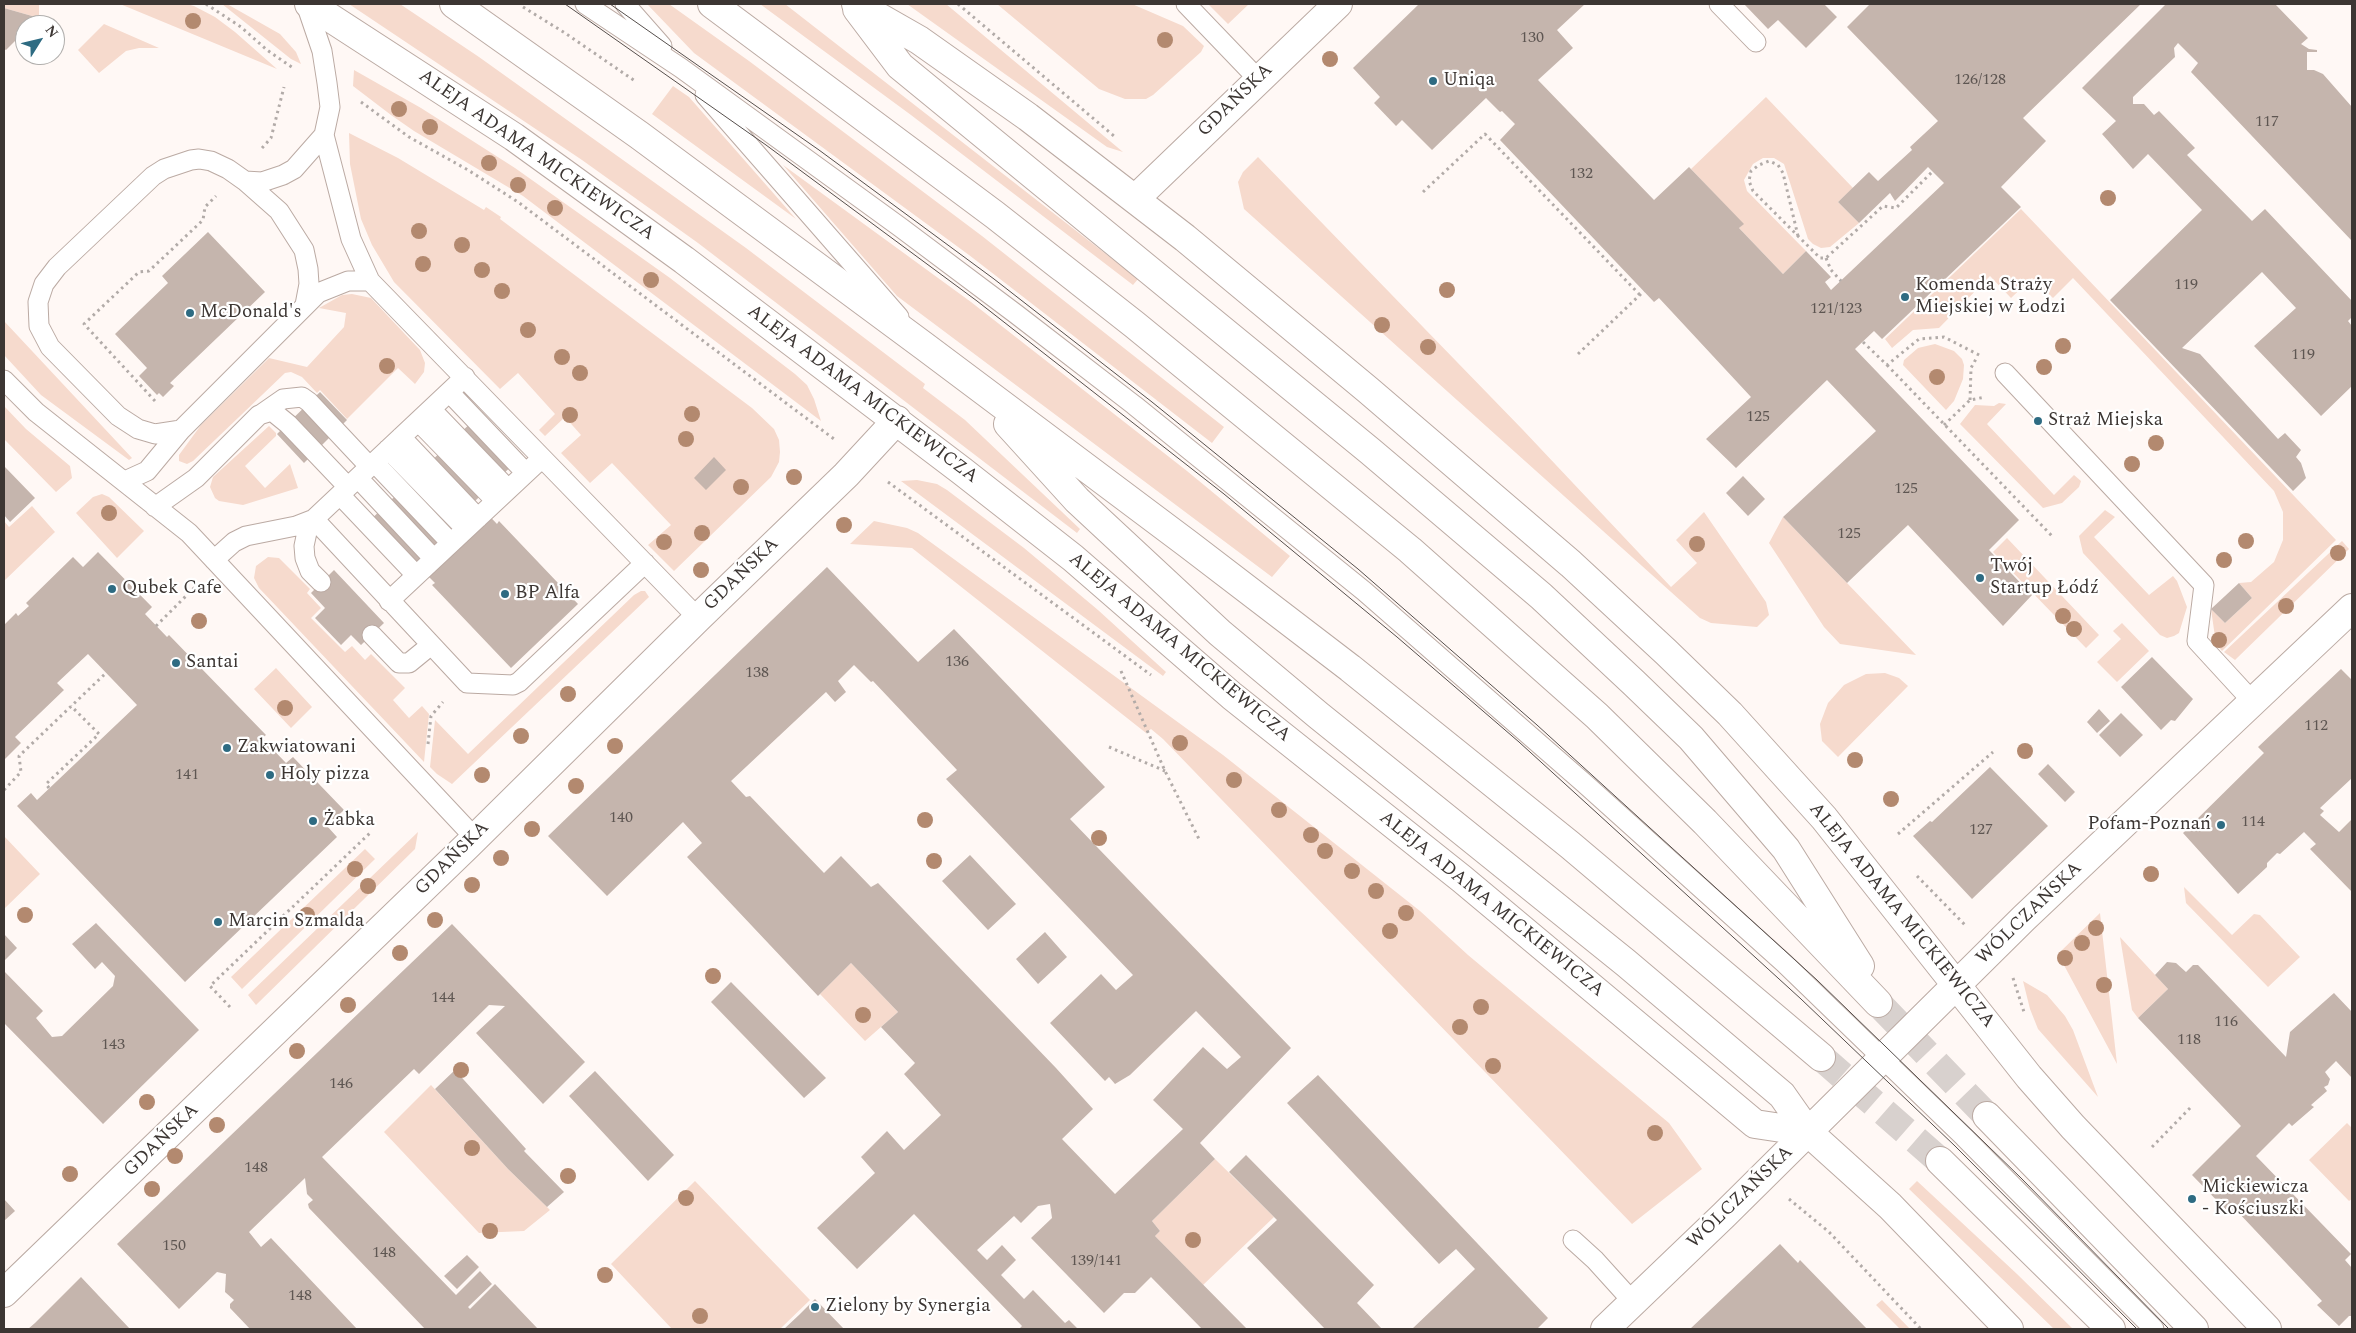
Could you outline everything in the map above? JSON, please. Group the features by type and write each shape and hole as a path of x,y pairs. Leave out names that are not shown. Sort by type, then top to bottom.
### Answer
{"main road":[{"name":"ALEJA ADAMA MICKIEWICZA","path":"307,4 514,137 684,260 897,420 1073,558 1232,696 1462,879 1755,1124 1808,1132"},
{"path":"454,4 638,135 924,346 1350,668 1570,845 1821,1057"},
{"path":"712,4 995,215 1135,325 1410,550 1597,716 1704,822 1880,1002 1786,849 1691,738 1541,596 1370,451 900,66 854,4"},
{"name":"ALEJA ADAMA MICKIEWICZA","path":"854,4 927,46 1028,117 1136,199 1368,390 1571,564 1666,652 1730,714 1777,764 1829,825 2029,1077 2073,1127 2267,1329"},
{"name":"GDAŃSKA","path":"1136,199 1258,79 1338,4"},
{"path":"964,376 1077,500 1220,633 1318,715 1611,951 1782,1095 1808,1132 1890,1206 2009,1329"},
{"name":"GDAŃSKA","path":"4,1293 861,460 897,420"},
{"name":"WÓLCZAŃSKA","path":"1605,1329 1763,1177 2024,918 2352,608"},
{"path":"1987,1116 2194,1329"},
{"path":"1940,1161 2111,1329"}],"lane":[{"path":"307,4 322,51 327,83 330,107 324,135 351,239 370,281 698,618"},
{"path":"585,4 681,68 908,232 1134,405 1364,591 1642,835 1784,963 1964,1137 2154,1329"},
{"path":"625,4 924,346"},
{"path":"1186,4 1258,79"},
{"path":"1719,4 1756,42"},
{"path":"241,178 262,182 283,175 294,169 324,135"},
{"path":"181,430 155,434 138,429 118,416 50,347 39,326 38,302 44,284 56,266 153,176 164,169 199,159 211,161 241,178 279,211 304,250 309,284 305,305"},
{"path":"125,481 147,471 181,430 318,293 348,281 370,281"},
{"path":"2005,374 2204,585 2198,641 2253,702"},
{"path":"216,562 234,542 246,536 296,526 314,519 465,377"},
{"path":"4,380 36,412 188,533 474,837"},
{"path":"449,392 526,473"},
{"path":"155,507 196,478 259,416 282,399 302,397 309,402 358,478 416,575"},
{"path":"259,416 272,411 279,415 358,478 451,543"},
{"path":"425,415 502,495"},
{"path":"395,443 472,523"},
{"path":"389,601 542,458"},
{"path":"358,478 434,559"},
{"path":"314,519 467,683 512,686 519,682 645,563"},
{"path":"314,519 305,539 305,558 310,571 321,582"},
{"path":"372,635 399,662 409,663 430,645"},
{"path":"1573,1240 1633,1302"}],"path":[{"path":"206,4 241,27 288,66 351,94 409,137 468,170 525,208 1158,680"},
{"path":"518,4 565,33 635,81"},
{"path":"181,430 84,324 139,272 149,271 203,220 205,207 241,178 271,138 284,87"},
{"path":"1423,192 1485,134 1640,295"},
{"path":"1798,236 1783,173 1778,165 1769,162 1759,165 1751,172 1750,181 1753,191 1798,236 1820,258 1826,258 1883,206 1896,208 1932,172"},
{"path":"1826,258 1831,270 1841,281"},
{"path":"1578,354 1644,292"},
{"path":"1887,365 1919,339 1944,337 1978,354 2005,374 1997,394 1970,400 1944,425"},
{"path":"1863,342 2052,536"},
{"path":"1970,400 1971,368 1978,354"},
{"path":"156,626 216,562"},
{"path":"1121,672 1165,771 1200,841"},
{"path":"4,790 21,772 19,756 106,673"},
{"path":"424,784 431,716 464,679"},
{"path":"49,788 46,784 99,734 71,706"},
{"path":"1109,747 1165,771"},
{"path":"1898,834 1993,752"},
{"path":"230,1007 210,986 372,831"},
{"path":"2152,1147 2192,1106"},
{"path":"1763,1177 1829,1232 1921,1329"}],"shaded area":[{"path":"4,4 39,4 39,15 28,15 4,8"},
{"path":"120,4 187,4 194,6 215,17 235,32 277,69"},
{"path":"222,4 227,4 280,34 296,52 301,64 291,59"},
{"path":"349,4 400,4 479,57 746,248 925,384 923,388 965,420 1080,529 1077,533 698,243 582,160"},
{"path":"647,4 669,4 749,61 982,236 1224,427 1212,443 969,255 694,53"},
{"path":"760,4 785,4 1138,279 1133,285 911,115"},
{"path":"907,4 946,4 1123,152 1107,147"},
{"path":"997,4 1132,4 1183,26 1204,46 1201,52 1153,95 1146,99 1125,99 1099,89"},
{"path":"1208,4 1249,4 1228,24"},
{"path":"104,24 159,48 139,48 126,51 99,73 78,50"},
{"path":"354,70 421,108 515,168 670,278 807,385 821,421 523,196 414,131 391,115 353,86"},
{"path":"673,86 689,97 796,219 652,114"},
{"path":"1766,97 1853,188 1838,202 1859,223 1830,247 1821,248 1813,244 1808,239 1784,164 1774,158 1763,158 1753,164 1744,180 1747,191 1806,251 1783,274 1739,228 1743,224 1691,169"},
{"path":"349,133 398,158 484,210 486,207 501,217 500,219 752,408 774,429 779,440 780,452 779,462 771,477 674,571 648,545 671,525 612,463 590,483 561,453 581,435 565,417 545,436 539,430 555,414 518,373 500,389 394,282 372,245 361,219 350,164"},
{"path":"1258,157 1523,430 1671,587 1697,563 1676,540 1704,512 1766,602 1769,615 1757,627 1711,623 1700,618 1244,209 1238,182 1243,172"},
{"path":"783,165 971,302 1187,471 1290,556 1272,577 897,296"},
{"path":"2021,209 2336,540 2222,651 2216,644 2211,609 2225,623 2252,598 2239,583 2251,582 2274,562 2283,540 2283,512 2274,491 2073,278 2053,298 2032,278 2011,298 1990,276 1939,328 1913,330 1892,348 1885,339"},
{"path":"352,294 371,298 420,350 425,363 424,372 415,384 398,368 347,419 320,390 317,393 302,377 291,372 285,373 193,461 187,464 179,461 179,455 201,425 269,358 307,367 344,327 346,313 319,308 342,295"},
{"path":"4,321 132,458 129,460 41,395 4,355"},
{"path":"1935,344 1954,351 1962,359 1964,365 1963,379 1954,401 1946,410 1903,365 1904,360 1918,348"},
{"path":"1999,403 2006,404 1987,424 2054,495 2074,475 2081,481 2079,487 2062,503 2043,508 1960,424 1975,405 1994,406"},
{"path":"4,406 26,429 70,466 72,478 56,492 4,439"},
{"path":"269,426 276,433 276,436 245,466 265,488 290,464 298,488 243,505 219,501 215,498 210,487 213,477"},
{"path":"917,480 937,484 947,490 1024,548 1098,610 1166,672 1163,676 901,481"},
{"path":"102,494 109,497 144,531 117,558 76,513 93,497"},
{"path":"32,506 55,532 4,581 4,521 9,527"},
{"path":"2105,510 2115,517 2094,537 2149,595 2173,576 2177,581 2187,607 2179,633 2174,636 2167,638 2160,635 2083,553 2079,536"},
{"path":"1783,517 1916,655 1840,644 1824,627 1769,543"},
{"path":"874,521 907,528 918,533 1223,755 1420,911 1468,955 1669,1123 1702,1169 1632,1224 1163,739 1151,729 1146,733 912,548 850,544"},
{"path":"2007,538 2099,635 2086,648 1993,552"},
{"path":"2342,541 2349,549 2235,660 2224,652"},
{"path":"268,557 279,558 310,589 307,593 321,608 311,618 345,652 352,646 365,660 371,654 405,688 393,700 409,718 422,706 429,714 424,762 259,588 254,578 256,566"},
{"path":"645,591 649,597 452,784 430,767 435,720 468,754 634,595"},
{"path":"2122,623 2149,651 2117,682 2097,662 2121,639 2113,631"},
{"path":"276,668 312,707 291,728 254,689"},
{"path":"1885,673 1899,678 1908,686 1838,757 1822,741 1820,724 1828,703 1844,685 1866,674"},
{"path":"418,832 415,849 256,1005 248,995"},
{"path":"4,836 40,874 4,909"},
{"path":"365,849 375,859 242,989 231,977"},
{"path":"2184,887 2232,935 2254,914 2260,915 2300,957 2268,987 2186,903"},
{"path":"2100,913 2117,1064 2058,954"},
{"path":"2120,937 2168,989 2138,1018 2132,1010"},
{"path":"851,963 898,1012 865,1041 820,994"},
{"path":"2023,981 2047,995 2065,1016 2073,1030 2098,1097 2038,1029 2030,1009"},
{"path":"431,1085 508,1169 550,1210 524,1231 479,1233 384,1132"},
{"path":"2347,1123 2352,1128 2352,1199 2349,1201 2309,1160"},
{"path":"1215,1159 1274,1217 1203,1285 1155,1236 1160,1231 1152,1221"},
{"path":"695,1181 810,1300 780,1329 672,1329 611,1264"},
{"path":"1917,1181 2073,1329 2054,1329 1909,1189"},
{"path":"1882,1300 1910,1329 1900,1329 1876,1305"}],"building":[{"path":"1419,4 1585,4 1557,30 1573,48 1538,80 1654,200 1689,167 1744,224 1739,228 1783,274 1806,251 1831,277 1825,282 1831,290 1944,183 1928,167 1895,201 1890,193 1859,223 1838,202 1869,172 1878,181 1912,150 1910,147 1938,121 1847,27 1870,4 2141,4 2023,118 2046,141 2001,187 2021,207 1882,339 1874,331 1855,349 2019,520 1989,550 2032,595 2003,626 1908,525 1847,583 1783,517 1876,431 1827,380 1736,468 1706,439 1751,397 1659,298 1654,302 1500,140 1515,124 1486,98 1432,150 1402,120 1396,126 1374,103 1380,97 1353,68"},
{"path":"1744,4 1824,4 1837,17 1806,48 1778,20 1768,29"},
{"path":"2166,4 2275,4 2308,38 2301,44 2309,49 2317,50 2317,52 2307,52 2307,70 2314,70 2323,74 2352,107 2352,241 2191,72 2198,63 2178,43 2174,48 2175,57 2133,97 2133,104 2144,104 2154,115 2159,111 2195,148 2187,155 2252,221 2265,209 2352,301 2352,317 2348,321 2352,326 2352,386 2321,416 2254,346 2296,308 2262,272 2182,348 2200,354 2278,439 2285,433 2301,450 2296,457 2301,463 2306,478 2293,491 2110,300 2202,210 2148,154 2133,169 2102,134 2116,121 2082,88"},
{"path":"4,8 28,15 15,15 15,41 6,50 4,49"},
{"name":"McDonald's","path":"208,232 265,292 170,383 174,386 163,397 159,393 157,395 139,376 147,368 115,334 168,283 162,276"},
{"path":"320,392 347,420 304,463 277,434"},
{"path":"482,412 523,455 475,501 497,524 499,521 578,604 511,668 432,585 435,583 412,560 360,530"},
{"path":"714,457 726,470 706,490 694,478"},
{"path":"4,466 35,498 10,522 4,515"},
{"path":"1743,476 1765,499 1748,516 1726,493"},
{"path":"98,552 152,607 145,614 167,637 169,635 266,735 262,738 286,763 293,757 344,810 327,826 337,837 185,982 17,806 31,793 37,800 137,705 88,654 57,683 64,690 15,737 21,743 4,760 4,625 16,613 18,616 29,606 26,603 73,557 83,567"},
{"path":"827,567 918,662 954,629 1105,787 1070,819 1291,1048 1200,1143 1215,1159 1152,1221 1160,1231 1155,1236 1247,1329 1202,1329 1151,1277 1135,1293 1124,1293 1104,1313 1031,1238 1052,1218 1050,1204 1038,1206 1021,1223 1014,1216 977,1250 987,1260 1002,1245 1016,1260 1001,1275 1024,1299 1033,1290 1065,1323 1069,1320 1078,1329 1019,1329 1022,1326 914,1214 857,1269 817,1228 875,1173 861,1157 887,1131 904,1150 941,1115 904,1074 915,1063 881,1027 898,1012 851,963 818,996 687,857 702,843 683,822 607,896 548,836","holes":["854,665 871,682 873,681 957,770 946,779 1133,975 1116,990 1101,974 1050,1023 1105,1081 1109,1077 1115,1084 1130,1075 1196,1011 1241,1057 1227,1069 1203,1047 1153,1100 1183,1129 1115,1194 1062,1139 1093,1109 1056,1068 878,883 871,887 841,856 824,873 750,796 746,797 731,781 826,692 835,702 846,692 838,681"]},
{"path":"334,570 384,623 361,645 351,635 341,645 315,618 325,608 311,593"},
{"path":"2239,583 2252,598 2225,623 2211,609"},
{"path":"2152,657 2193,699 2175,721 2171,720 2161,730 2121,687"},
{"path":"2341,669 2352,680 2352,778 2320,808 2324,811 2320,815 2339,832 2352,819 2352,892 2310,849 2316,844 2304,832 2280,854 2277,853 2267,863 2267,867 2238,894 2183,833 2264,753 2258,747"},
{"path":"2099,709 2110,721 2097,733 2087,722"},
{"path":"2121,713 2143,735 2120,757 2099,735"},
{"path":"2048,764 2075,792 2065,802 2038,774"},
{"path":"1990,767 2048,826 1972,899 1913,836 1930,821 1932,822"},
{"path":"970,855 1016,904 988,930 942,881"},
{"path":"96,923 199,1030 103,1124 4,1023 4,971 43,1011 36,1018 52,1037 62,1036 113,986 115,976 102,962 95,969 72,944"},
{"path":"452,924 585,1062 543,1104 476,1033 505,1006 489,1005 419,1074 414,1069 322,1157 456,1295 480,1271 492,1284 468,1307 470,1309 495,1284 538,1329 425,1329 309,1208 308,1204 313,1200 307,1194 305,1178 249,1232 261,1247 271,1238 357,1329 250,1329 230,1308 230,1304 234,1300 225,1292 226,1274 217,1272 179,1309 117,1244"},
{"path":"1045,932 1067,957 1038,984 1016,959"},
{"path":"4,934 17,948 4,961"},
{"path":"2167,962 2176,963 2186,972 2193,965 2198,965 2286,1057 2290,1032 2334,993 2352,1012 2352,1078 2336,1061 2325,1072 2330,1079 2328,1085 2324,1087 2327,1091 2311,1105 2314,1107 2292,1126 2289,1123 2256,1156 2351,1254 2345,1260 2352,1268 2352,1316 2349,1316 2339,1326 2317,1305 2322,1301 2236,1210 2230,1214 2192,1175 2241,1126 2138,1018 2168,989 2155,975"},
{"path":"731,982 826,1078 804,1098 711,1002"},
{"path":"455,1070 526,1149 524,1151 564,1192 547,1207 508,1169 435,1089"},
{"path":"595,1071 674,1155 648,1181 569,1096"},
{"path":"1318,1075 1548,1318 1537,1329 1412,1329 1475,1269 1456,1249 1439,1264 1287,1103"},
{"path":"1246,1155 1374,1285 1357,1303 1382,1329 1325,1329 1247,1248 1277,1220 1229,1172"},
{"path":"4,1199 15,1211 4,1221"},
{"path":"1780,1244 1798,1263 1800,1260 1867,1329 1690,1329"},
{"path":"467,1255 479,1267 457,1289 444,1276"},
{"path":"81,1277 130,1329 28,1329 35,1323"},
{"name":"Zielony by Synergia","path":"815,1299 844,1329 784,1329 799,1315"}],"tunnel":[{"path":"1878,1003 1987,1116"},
{"path":"1821,1057 1940,1161"}],"tram line":[{"path":"565,4 766,145 977,301 1224,494 1397,637 1519,742 1801,999 1955,1146 2137,1329"},
{"path":"610,4 819,150 994,279 1152,402 1358,569 1537,725 1817,980 2021,1178 2169,1329"}],"place":[{"name":"Uniqa","path":"1433,81"},
{"name":"Komenda Straży Miejskiej w Łodzi","path":"1905,297"},
{"name":"McDonald's","path":"190,313"},
{"name":"Straż Miejska","path":"2038,421"},
{"name":"Twój Startup Łódź","path":"1980,578"},
{"name":"Qubek Cafe","path":"112,589"},
{"name":"BP Alfa","path":"505,594"},
{"name":"Santai","path":"176,663"},
{"name":"Zakwiatowani","path":"227,748"},
{"name":"Holy pizza","path":"270,775"},
{"name":"Żabka","path":"313,821"},
{"name":"Pofam-Poznań","path":"2221,825"},
{"name":"Marcin Szmalda","path":"218,922"},
{"name":"Mickiewicza - Kościuszki","path":"2192,1199"},
{"name":"Zielony by Synergia","path":"815,1307"}]}
